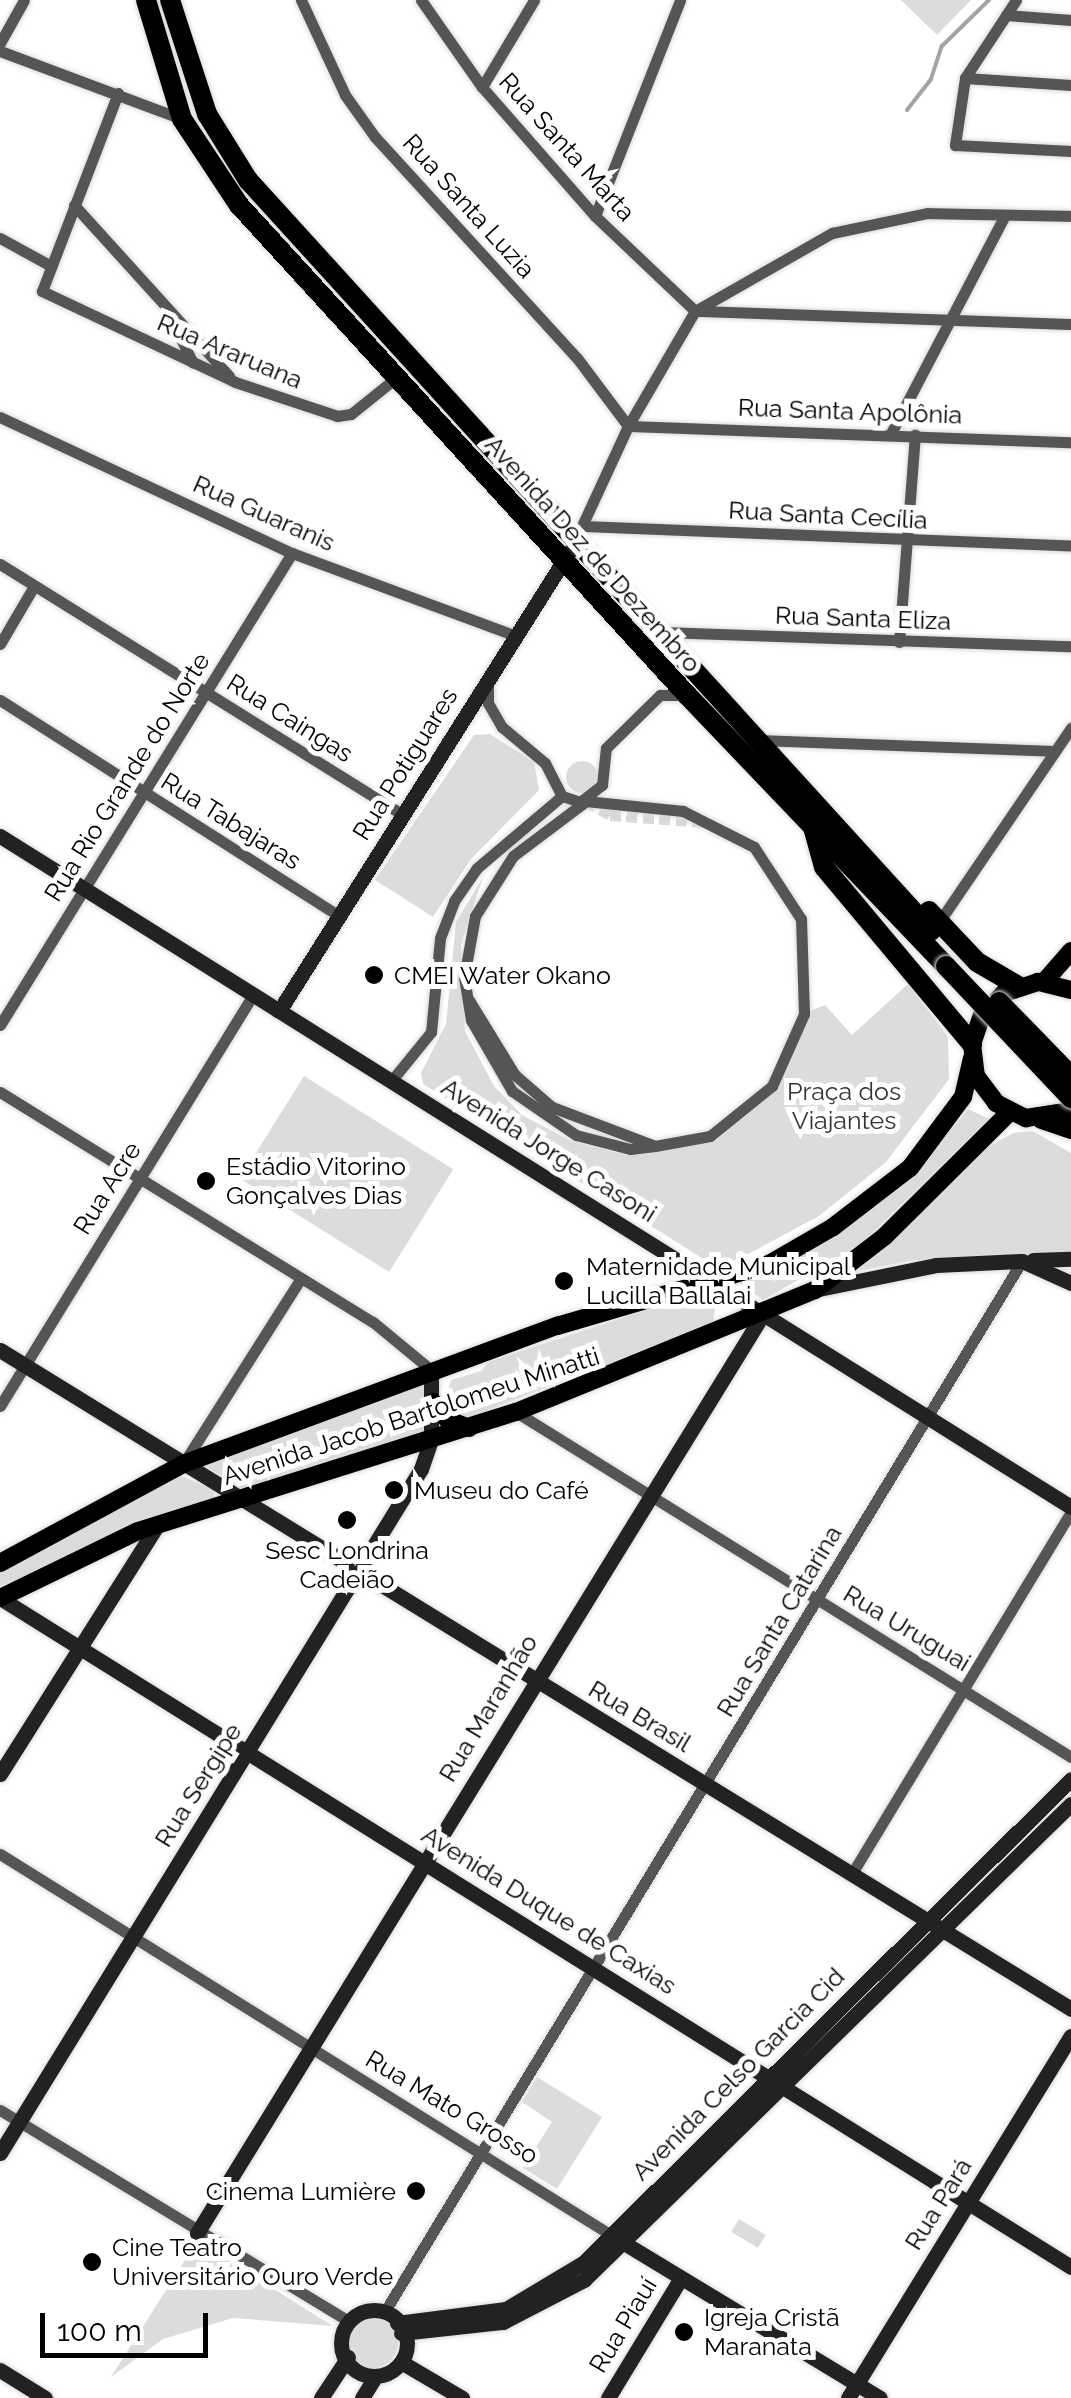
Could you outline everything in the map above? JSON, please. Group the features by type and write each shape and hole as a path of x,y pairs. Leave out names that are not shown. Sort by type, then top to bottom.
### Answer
{"highway":[{"name":"Avenida Dez de Dezembro","path":"146,0 182,119 239,205 398,377 574,543 688,696 820,822 1071,1098"},
{"name":"Avenida Dez de Dezembro","path":"170,0 207,114 248,180 653,632 757,740 820,822"},
{"path":"972,1052 824,867 820,822 861,839 985,968 1018,986"},
{"name":"Avenida Dez de Dezembro","path":"951,962 1071,1076"},
{"path":"1042,1119 1071,1130"}],"main road":[{"path":"1044,982 1071,951"},
{"path":"1018,986 1044,982 1071,990"},
{"name":"Avenida Jacob Bartolomeu Minatti","path":"0,1563 183,1464 430,1370 643,1300 715,1284 769,1264 833,1228 910,1168 962,1097 972,1052 992,1002 1018,986"},
{"path":"972,1052 984,1091 1010,1112 1042,1119 1071,1112"},
{"name":"Avenida Jacob Bartolomeu Minatti","path":"0,1598 158,1524 516,1412 815,1290 886,1236 1010,1112"},
{"path":"433,1402 448,1419 469,1428"}],"street":[{"path":"0,43 24,0"},
{"name":"Rua Santa Luzia","path":"301,0 345,94 375,137 576,358 628,426"},
{"name":"Rua Santa Marta","path":"421,0 482,87 596,216 695,311"},
{"path":"482,87 534,0"},
{"path":"1016,0 966,78 955,146 1071,152"},
{"path":"596,216 678,1"},
{"path":"1006,15 1071,20"},
{"path":"0,52 182,119"},
{"path":"966,78 1071,85"},
{"path":"0,238 51,266 118,93"},
{"path":"74,205 235,382"},
{"path":"574,543 628,426 695,311 832,233 928,214 1071,216"},
{"path":"890,435 1004,215"},
{"name":"Rua Araruana","path":"51,266 42,291 235,382 337,416 351,414 398,377"},
{"path":"161,300 193,363"},
{"path":"695,311 1071,324"},
{"name":"Rua Guaranis","path":"0,417 292,553 516,636"},
{"name":"Rua Santa Apolônia","path":"628,426 1071,442"},
{"path":"898,642 910,542 915,435"},
{"name":"Rua Santa Cecília","path":"574,543 910,542 1071,546"},
{"name":"Rua Potiguares","path":"279,1011 574,543"},
{"name":"Rua Rio Grande do Norte","path":"0,1026 292,553"},
{"name":"Rua Caingas","path":"0,564 403,815"},
{"path":"0,644 34,586"},
{"name":"Rua Santa Eliza","path":"653,632 1071,646"},
{"path":"488,681 497,720 545,763 562,796 586,802 671,808 730,831 770,864 804,933 804,1014 772,1086 710,1136 655,1146 585,1123 538,1097 509,1067 469,1000 468,946 487,892 524,846 586,802 602,786 606,748 660,695 688,696"},
{"name":"Rua Tabajaras","path":"0,700 338,916"},
{"path":"939,922 1071,728"},
{"path":"757,740 1055,751"},
{"path":"392,1080 431,1032 440,938 454,902 488,857 562,796"},
{"name":"Avenida Jorge Casoni","path":"0,836 1071,1510"},
{"name":"Rua Acre","path":"0,1406 253,994"},
{"path":"0,1092 403,1342 430,1370 431,1440"},
{"path":"815,1290 936,1264 1071,1258"},
{"path":"1026,1260 1071,1283"},
{"name":"Rua Santa Catarina","path":"394,2322 479,2153 1026,1260"},
{"path":"183,1464 300,1278"},
{"name":"Rua Maranhão","path":"197,2233 534,1680 763,1314"},
{"name":"Rua Brasil","path":"0,1350 1071,2010"},
{"name":"Rua Uruguai","path":"516,1412 1071,1757"},
{"name":"Rua Sergipe","path":"0,2153 359,1574 421,1469 431,1440"},
{"path":"852,1874 1071,1510"},
{"path":"0,1774 158,1524"},
{"name":"Avenida Duque de Caxias","path":"0,1598 1071,2267"},
{"name":"Avenida Celso Garcia Cid","path":"394,2322 468,2330 535,2310 577,2286 772,2078 824,2036 870,1990 1071,1779"},
{"name":"Avenida Celso Garcia Cid","path":"933,1926 1030,1845 1071,1804"},
{"path":"1018,1832 1030,1845"},
{"name":"Rua Mato Grosso","path":"0,1854 681,2278 853,2391 880,2398"},
{"name":"Avenida Celso Garcia Cid","path":"618,2239 786,2087 824,2036"},
{"name":"Rua Pará","path":"853,2391 1071,2036"},
{"path":"0,2110 197,2233 347,2320"},
{"name":"Rua Piauí","path":"608,2398 681,2278"},
{"path":"347,2320 368,2307 394,2322 401,2362 392,2374 374,2379 362,2398"},
{"path":"321,2398 348,2357 347,2320"},
{"path":"348,2357 374,2379"},
{"path":"401,2362 462,2398"},
{"path":"0,2370 44,2398"},
{"path":"426,2376 437,2398"}],"green space":[{"path":"901,0 971,0 937,35"},
{"path":"490,734 534,762 539,790 471,859 433,917 375,880 474,735"},
{"path":"582,761 593,766 598,777 593,788 582,793 571,788 566,777 571,766"},
{"name":"Praça dos Viajantes","path":"483,877 461,945 465,1031 494,1086 522,1115 571,1141 618,1153 703,1143 745,1116 775,1086 810,1011 825,1005 852,1035 908,984 948,1037 949,1079 886,1162 819,1216 737,1260 702,1258 423,1084 421,1073 446,1024 456,922"},
{"path":"304,1076 453,1169 389,1272 240,1179"},
{"path":"968,1109 989,1119 861,1244 763,1300 740,1283 823,1244 904,1185"},
{"path":"1033,1131 1071,1153 1071,1255 914,1260 858,1271 981,1151 1013,1133"},
{"path":"690,1296 716,1302 713,1323 465,1419 445,1403 451,1380 481,1371 490,1361"},
{"path":"426,1380 425,1433 246,1491 200,1463"},
{"path":"179,1475 214,1490 214,1499 0,1586 0,1571"},
{"path":"537,2077 602,2117 557,2189 523,2168 552,2122 522,2102"},
{"path":"739,2219 766,2235 758,2248 731,2232"},
{"path":"197,2241 333,2326 233,2318 163,2339 111,2377"},
{"path":"372,2316 391,2323 398,2342 391,2361 372,2368 353,2361 346,2342 353,2323"}],"waterway":[{"path":"907,110 931,79 942,46 989,0"}],"tunnel":[{"path":"586,801 610,815 707,822"}],"place":[{"name":"CMEI Water Okano","path":"374,975"},
{"name":"Estádio Vitorino Gonçalves Dias","path":"206,1181"},
{"name":"Maternidade Municipal Lucilla Ballalai","path":"564,1281"},
{"name":"Museu do Café","path":"394,1490"},
{"name":"Sesc Londrina Cadeião","path":"347,1520"},
{"name":"Cinema Lumière","path":"416,2191"},
{"name":"Cine Teatro Universitário Ouro Verde","path":"92,2262"},
{"name":"Igreja Cristã Maranata","path":"684,2332"}]}
